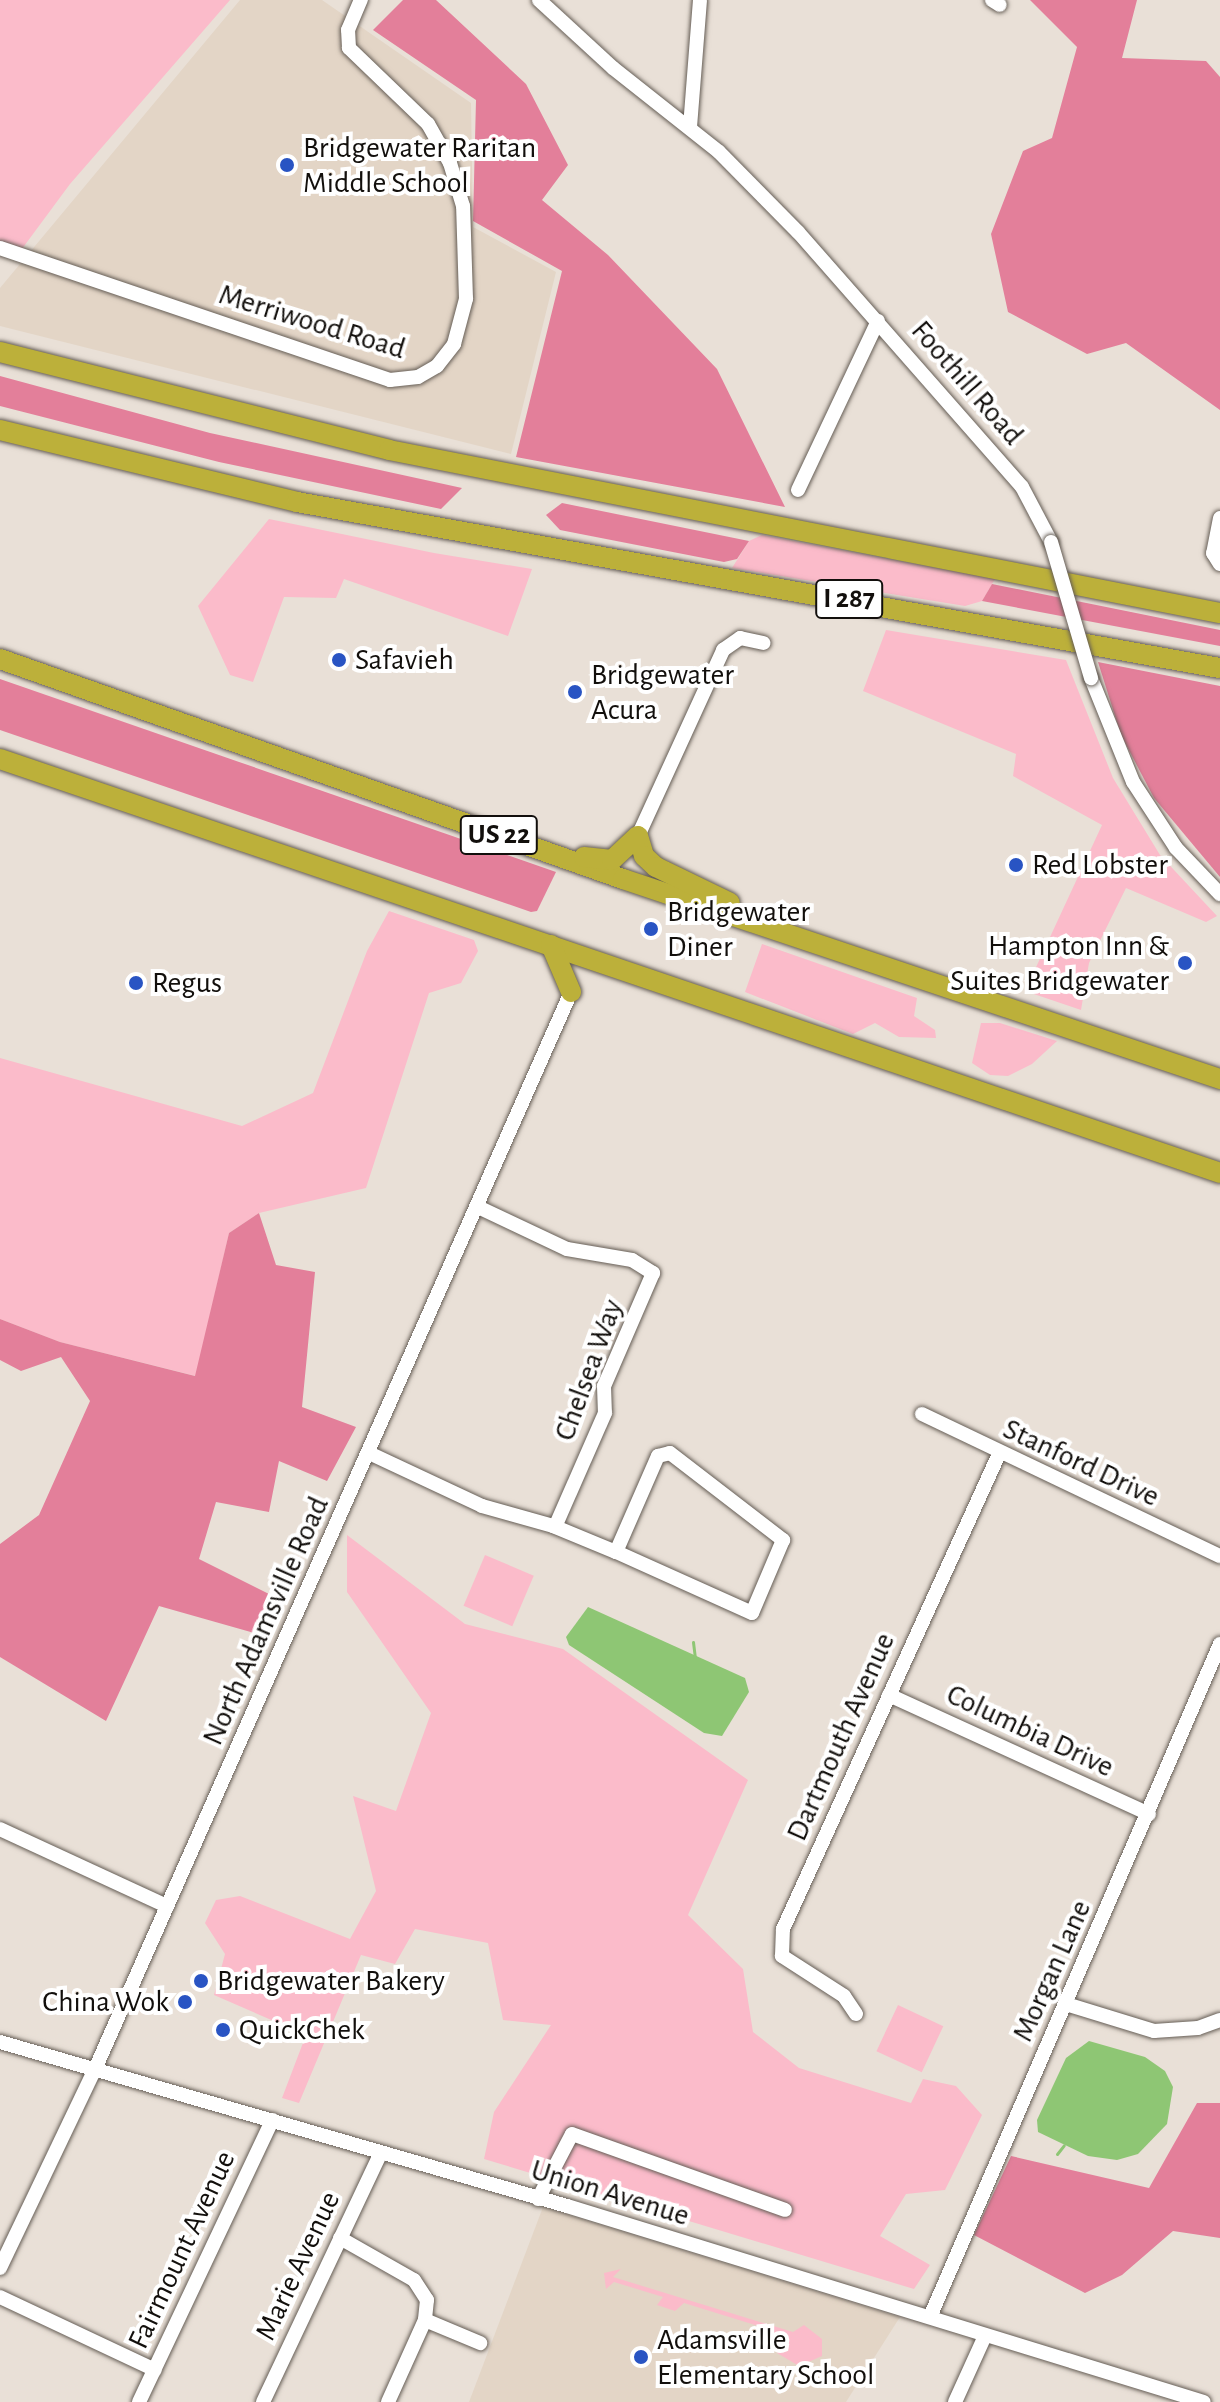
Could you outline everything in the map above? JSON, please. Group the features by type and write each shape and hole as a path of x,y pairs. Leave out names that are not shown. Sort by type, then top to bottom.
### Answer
{"highway":[{"name":"I 287","path":"0,352 404,453 1220,613"},
{"name":"I 287","path":"0,430 297,502 1220,668"},
{"name":"US 22","path":"0,659 785,934 1220,1079"},
{"path":"0,759 1220,1173"},
{"path":"532,846 604,861 625,852 638,836"},
{"path":"638,836 644,856 656,867 785,934"},
{"path":"551,945 571,992 585,977 613,966"}],"street":[{"name":"Merriwood Road","path":"0,248 390,380 418,377 437,366 454,344 466,299 463,206 450,163 428,124 349,48 348,30 361,0"},
{"name":"Foothill Road","path":"539,0 613,68 690,127 789,222 1022,487 1051,542 1114,744 1140,794 1176,848 1220,894"},
{"path":"690,127 700,0"},
{"path":"798,490 878,321"},
{"path":"1220,518 1213,553 1220,564"},
{"path":"638,836 723,650 740,638 763,643"},
{"name":"North Adamsville Road","path":"0,2268 96,2067 571,992"},
{"name":"Chelsea Way","path":"478,1207 567,1249 632,1260 653,1273 604,1386 605,1413 555,1527"},
{"name":"Stanford Drive","path":"922,1414 999,1454 1220,1556"},
{"path":"369,1453 482,1506 555,1527 752,1613 783,1540 670,1453 658,1456 616,1552"},
{"name":"Dartmouth Avenue","path":"856,2014 844,1996 787,1961 779,1944 999,1454"},
{"name":"Morgan Lane","path":"930,2317 1220,1644"},
{"name":"Columbia Drive","path":"889,1695 1149,1814"},
{"path":"0,1829 167,1906"},
{"path":"1066,2004 1154,2031 1198,2028 1220,2020"},
{"name":"Union Avenue","path":"0,2042 96,2067 381,2152 1204,2402"},
{"name":"Fairmount Avenue","path":"139,2402 272,2120"},
{"path":"538,2199 572,2134 785,2210"},
{"name":"Marie Avenue","path":"263,2402 381,2152"},
{"path":"0,2231 15,2237"},
{"path":"340,2238 414,2280 427,2300 425,2320 388,2402"},
{"path":"0,2297 155,2370"},
{"path":"425,2320 480,2343"},
{"path":"955,2402 985,2336"}],"shaded area":[{"path":"0,0 230,0 70,184 16,257 0,251"},
{"name":"Bridgewater Raritan Middle School","path":"240,0 322,0 471,103 473,227 556,272 511,454 0,326 0,288"},
{"path":"403,0 436,0 526,84 568,165 542,200 608,255 717,369 785,507 516,457 562,271 473,221 476,100 373,30"},
{"path":"1030,0 1137,0 1122,58 1206,61 1220,77 1220,410 1126,343 1087,354 1008,312 991,234 1023,151 1052,138 1077,47"},
{"path":"0,376 210,433 462,488 441,509 219,462 0,406"},
{"path":"562,503 749,541 737,559 724,562 560,530 546,515"},
{"path":"269,519 434,553 532,569 508,636 344,579 336,598 284,597 253,682 230,675 198,606"},
{"path":"762,535 995,579 982,601 965,606 732,568 749,541"},
{"path":"992,584 1220,630 1220,646 982,601"},
{"path":"886,630 1066,660 1113,778 1160,855 1217,916 1206,922 1126,888 1089,963 1081,1010 1025,991 1102,825 1013,776 1016,754 863,691"},
{"path":"1098,662 1220,686 1220,877 1154,798 1121,735"},
{"path":"0,679 556,872 537,911 531,912 0,730"},
{"path":"389,911 474,940 478,951 461,983 429,993 366,1188 259,1213 229,1233 196,1376 60,1342 0,1319 0,1058 242,1126 313,1093 367,951"},
{"path":"762,944 917,998 914,1016 935,1030 936,1038 899,1037 875,1023 853,1034 745,992"},
{"path":"981,1023 1000,1023 1057,1041 1032,1064 1008,1076 990,1075 972,1063"},
{"path":"259,1213 276,1265 315,1272 302,1407 356,1427 327,1481 279,1461 269,1512 216,1502 199,1559 277,1598 261,1635 159,1606 106,1721 0,1657 0,1544 39,1515 90,1401 61,1357 21,1371 0,1360 0,1319 60,1342 195,1376 229,1233"},
{"path":"347,1535 465,1624 563,1649 748,1780 688,1915 743,1969 753,2032 799,2068 911,2103 923,2079 956,2086 982,2115 945,2190 906,2194 880,2236 930,2265 914,2289 484,2159 494,2112 551,2025 503,2020 488,1943 415,1929 395,1964 361,1955 299,2103 282,2098 306,2035 214,1995 225,1954 205,1923 216,1900 240,1896 350,1939 376,1891 353,1796 396,1811 431,1713 347,1592"},
{"path":"485,1555 534,1576 512,1626 464,1606"},
{"path":"588,1607 745,1678 749,1692 722,1736 704,1733 569,1645 566,1637"},
{"path":"898,2005 943,2026 922,2072 876,2051"},
{"path":"1089,2041 1145,2057 1165,2071 1173,2087 1167,2124 1138,2154 1117,2160 1088,2156 1038,2132 1037,2120 1066,2058"},
{"path":"1197,2103 1220,2103 1220,2238 1173,2231 1122,2275 1085,2293 974,2235 1011,2156 1149,2188"},
{"path":"543,2207 900,2317 846,2402 469,2402"},
{"path":"621,2269 613,2277 793,2332 804,2325 822,2339 822,2356 799,2366 777,2353 780,2343 758,2335 768,2329 684,2303 675,2311 657,2305 663,2297 614,2282 606,2289 604,2273"}],"waterway":[{"path":"693,1642 695,1658"},
{"path":"1057,2154 1064,2145"}],"place":[{"name":"Bridgewater Raritan Middle School","path":"287,165"},
{"name":"Safavieh","path":"339,660"},
{"name":"Bridgewater Acura","path":"575,692"},
{"name":"Red Lobster","path":"1016,865"},
{"name":"Bridgewater Diner","path":"651,929"},
{"name":"Hampton Inn & Suites Bridgewater","path":"1185,963"},
{"name":"Regus","path":"136,983"},
{"name":"Bridgewater Bakery","path":"201,1981"},
{"name":"China Wok","path":"185,2002"},
{"name":"QuickChek","path":"223,2030"},
{"name":"Adamsville Elementary School","path":"641,2357"}]}
